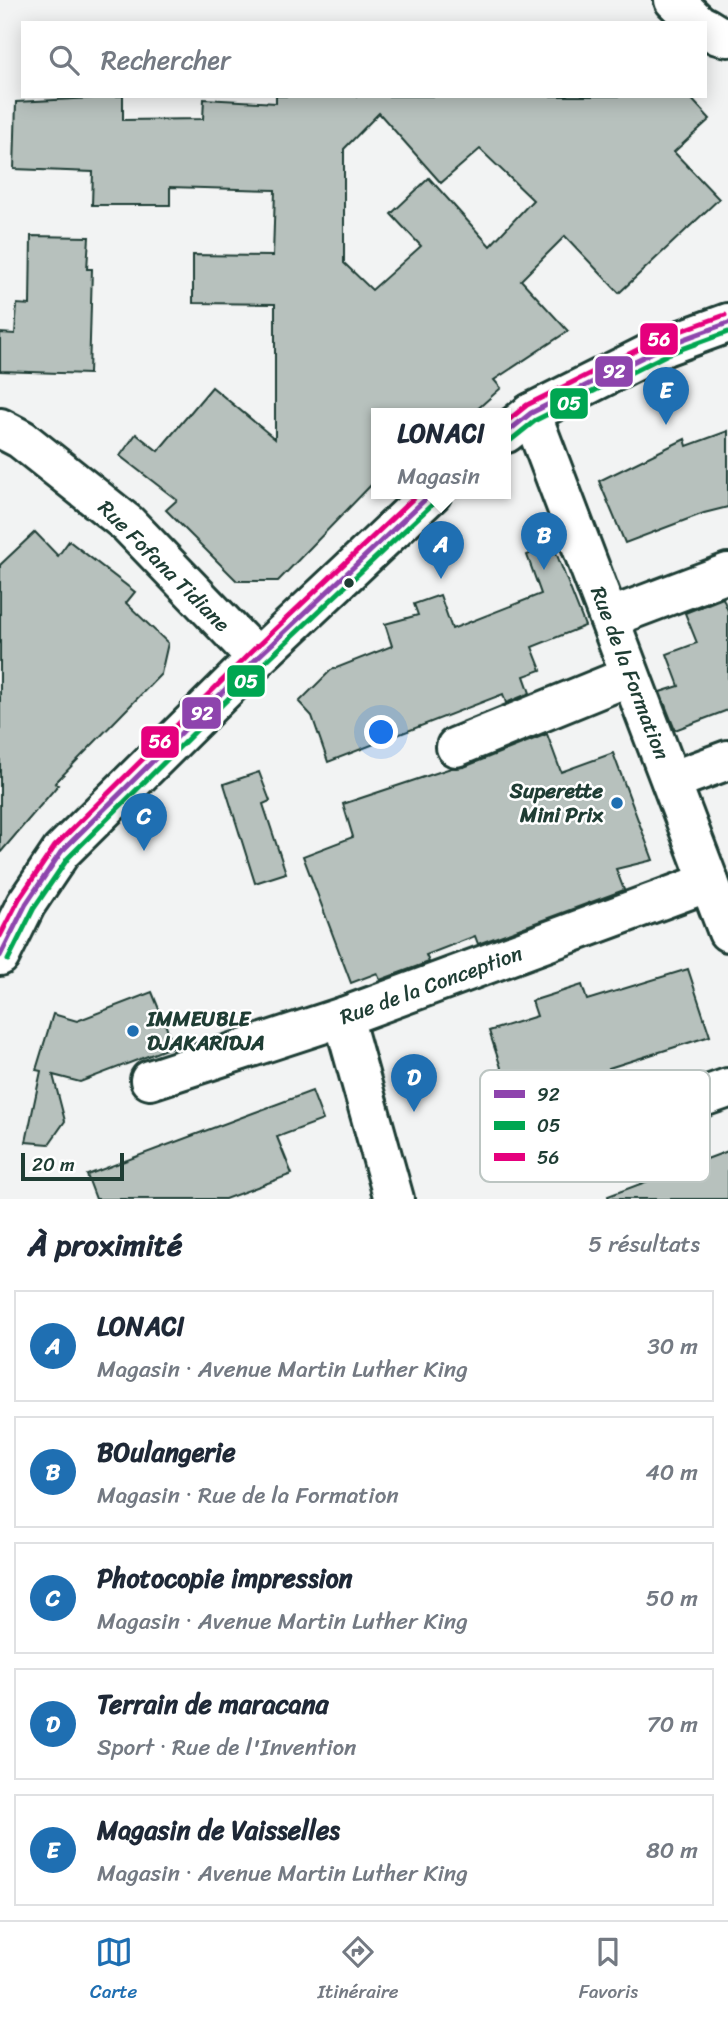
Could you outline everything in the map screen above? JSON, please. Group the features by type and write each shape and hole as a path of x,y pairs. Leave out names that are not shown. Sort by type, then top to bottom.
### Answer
{"street":[{"path":"674,0 696,21"},
{"path":"707,28 728,37"},
{"path":"519,423 665,346 728,323"},
{"name":"Rue de la Formation","path":"519,423 609,618 728,932"},
{"name":"Rue Fofana Tidiane","path":"0,428 21,439 128,524 257,658"},
{"path":"0,956 26,904 61,852 257,658 426,499"},
{"path":"609,618 728,573"},
{"path":"456,747 630,676"},
{"path":"671,780 728,760"},
{"name":"Rue de la Conception","path":"150,1080 343,1017 709,882"},
{"path":"343,1017 383,1195"},
{"path":"710,1094 728,1088"}],"building":[{"path":"123,98 123,120 203,119 204,99 276,103 276,98 691,98 710,119 674,152 719,199 619,293 565,236 521,280 568,331 494,380 501,388 479,408 371,408 371,485 278,581 237,581 166,510 177,500 120,456 136,434 158,451 212,387 275,439 275,304 193,303 193,255 273,256 275,190 170,187 170,205 92,205 93,172 14,169 16,102","holes":["379,113 441,183 480,149 533,200 490,246 429,178 391,214 421,246 372,290 344,263 344,149"]},
{"path":"31,236 89,237 87,269 92,269 89,374 0,371 0,333 15,334 17,304 30,305"},
{"path":"728,431 728,507 704,513 625,543 599,481 685,439 687,446"},
{"path":"35,532 58,556 69,541 135,592 126,603 168,643 161,674 55,783 58,785 0,853 0,565"},
{"path":"553,545 585,626 532,647 541,670 524,676 530,693 506,703 503,694 328,762 312,716 299,702 331,670 392,646 385,624 418,615 414,604 440,595 452,629 541,594 527,555"},
{"path":"723,598 728,611 728,710 675,730 660,692 679,686 667,654 697,643 685,613"},
{"path":"547,734 561,772 613,753 653,860 616,869 624,890 478,944 475,936 426,955 429,962 380,980 377,973 351,983 303,856 353,837 343,804 451,768 464,767"},
{"path":"259,772 270,801 263,804 286,873 255,883 224,784"},
{"path":"688,969 710,1036 609,1068 610,1070 502,1070 489,1031 537,1016 532,1001 582,985 587,1000"},
{"path":"152,992 174,1046 80,1082 53,1075 65,1121 49,1144 26,1142 41,1071 36,1070 53,1014 77,1021"},
{"path":"312,1091 323,1120 277,1137 292,1174 225,1199 96,1199 87,1175"},
{"path":"728,1151 728,1199 609,1199 608,1196 645,1182 710,1182 710,1158"}],"transit line":[{"name":"56","path":"511,418 527,405 661,338 725,315"},
{"name":"92","path":"511,429 531,413 665,346 728,323"},
{"name":"05","path":"511,440 536,420 668,354 728,332"},
{"name":"56","path":"0,936 19,899 55,846 251,652 413,499"},
{"name":"92","path":"0,956 26,904 61,852 257,658 426,499"},
{"name":"05","path":"8,960 34,908 68,858 263,664 438,499"}],"place":[{"name":"Magasin de Vaisselles","path":"666,425"},
{"name":"BOulangerie","path":"544,570"},
{"name":"LONACI","path":"441,579"},
{"name":"Superette Mini Prix","path":"617,803"},
{"name":"Photocopie impression","path":"144,851"},
{"name":"IMMEUBLE DJAKARIDJA","path":"133,1031"},
{"name":"Terrain de maracana","path":"414,1112"}]}
